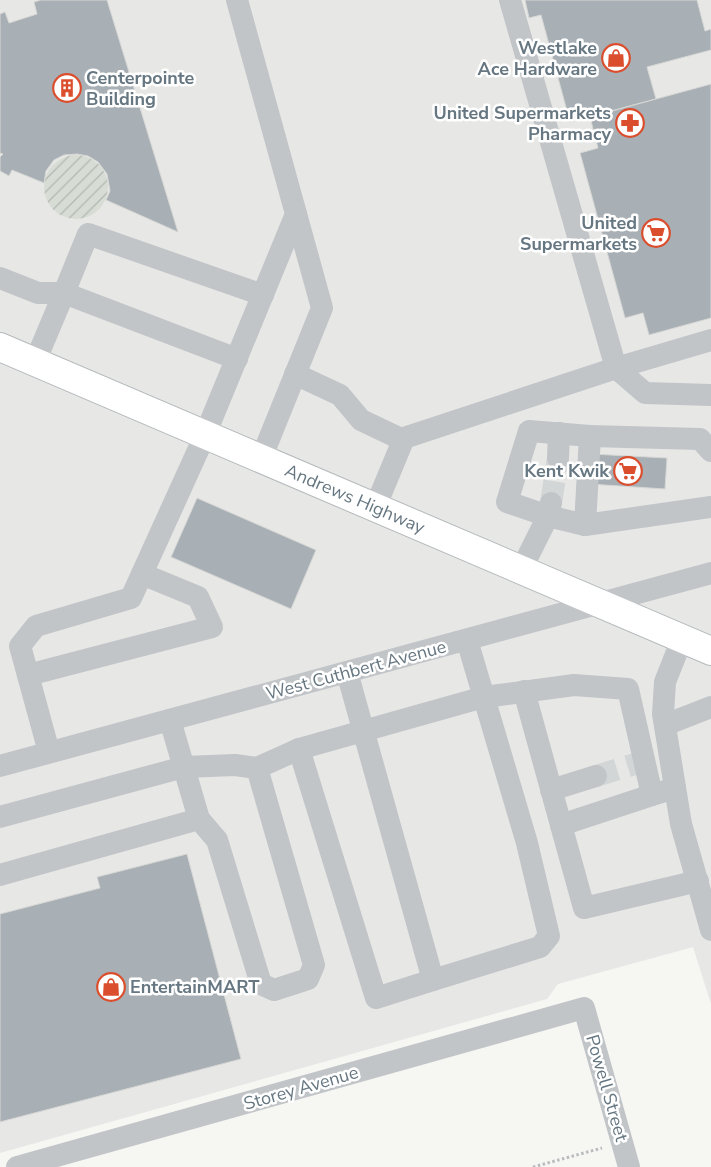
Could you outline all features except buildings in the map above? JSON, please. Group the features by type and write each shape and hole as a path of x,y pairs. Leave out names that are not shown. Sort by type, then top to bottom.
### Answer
{"main road":[{"name":"Andrews Highway","path":"0,347 711,651"}],"street":[{"path":"237,0 322,308 261,459"},
{"path":"510,0 616,368 645,393 711,395"},
{"path":"49,752 20,646 36,626 131,598 205,435 296,214"},
{"path":"35,362 88,234 263,295"},
{"path":"0,278 38,293 64,293 237,359"},
{"path":"295,374 340,395 361,420 403,440 616,368 711,340"},
{"path":"711,451 700,439 590,436 529,430 508,502 550,510 585,525 711,507"},
{"path":"558,458 559,433"},
{"path":"585,525 590,436"},
{"path":"375,508 403,440"},
{"path":"521,570 550,510"},
{"name":"West Cuthbert Avenue","path":"0,766 711,573"},
{"path":"28,675 212,627 198,597 142,574"},
{"path":"682,639 665,682 665,725 681,824 711,930"},
{"path":"299,749 376,998 540,947 549,936 527,843 467,640"},
{"path":"347,672 433,980"},
{"path":"0,817 184,767 234,765 256,768 299,749 484,697 574,685 628,689 640,762 652,795"},
{"path":"524,691 584,908 698,882"},
{"path":"665,725 711,707"},
{"path":"170,720 199,819 218,840 261,984 274,990 308,979 314,965 256,768"},
{"path":"551,790 596,776"},
{"path":"561,825 675,788"},
{"path":"0,874 199,819"},
{"name":"Powell Street","path":"584,1008 629,1167"},
{"name":"Storey Avenue","path":"17,1167 584,1008"}],"path":[{"path":"533,1167 622,1142"}],"shaded area":[{"path":"0,0 711,0 711,1004 693,947 558,984 547,999 0,1153"},
{"path":"76,155 94,160 99,164 103,169 108,187 103,205 99,210 94,214 76,219 58,214 53,210 49,205 44,187 49,169 53,164 58,160"}],"tunnel":[{"path":"551,503 558,458"},
{"path":"596,776 635,764"}],"place":[{"name":"Westlake Ace Hardware","path":"616,58"},
{"name":"Centerpointe Building","path":"67,88"},
{"name":"United Supermarkets Pharmacy","path":"630,123"},
{"name":"United Supermarkets","path":"656,233"},
{"name":"Kent Kwik","path":"628,471"},
{"name":"EntertainMART","path":"111,987"}]}
